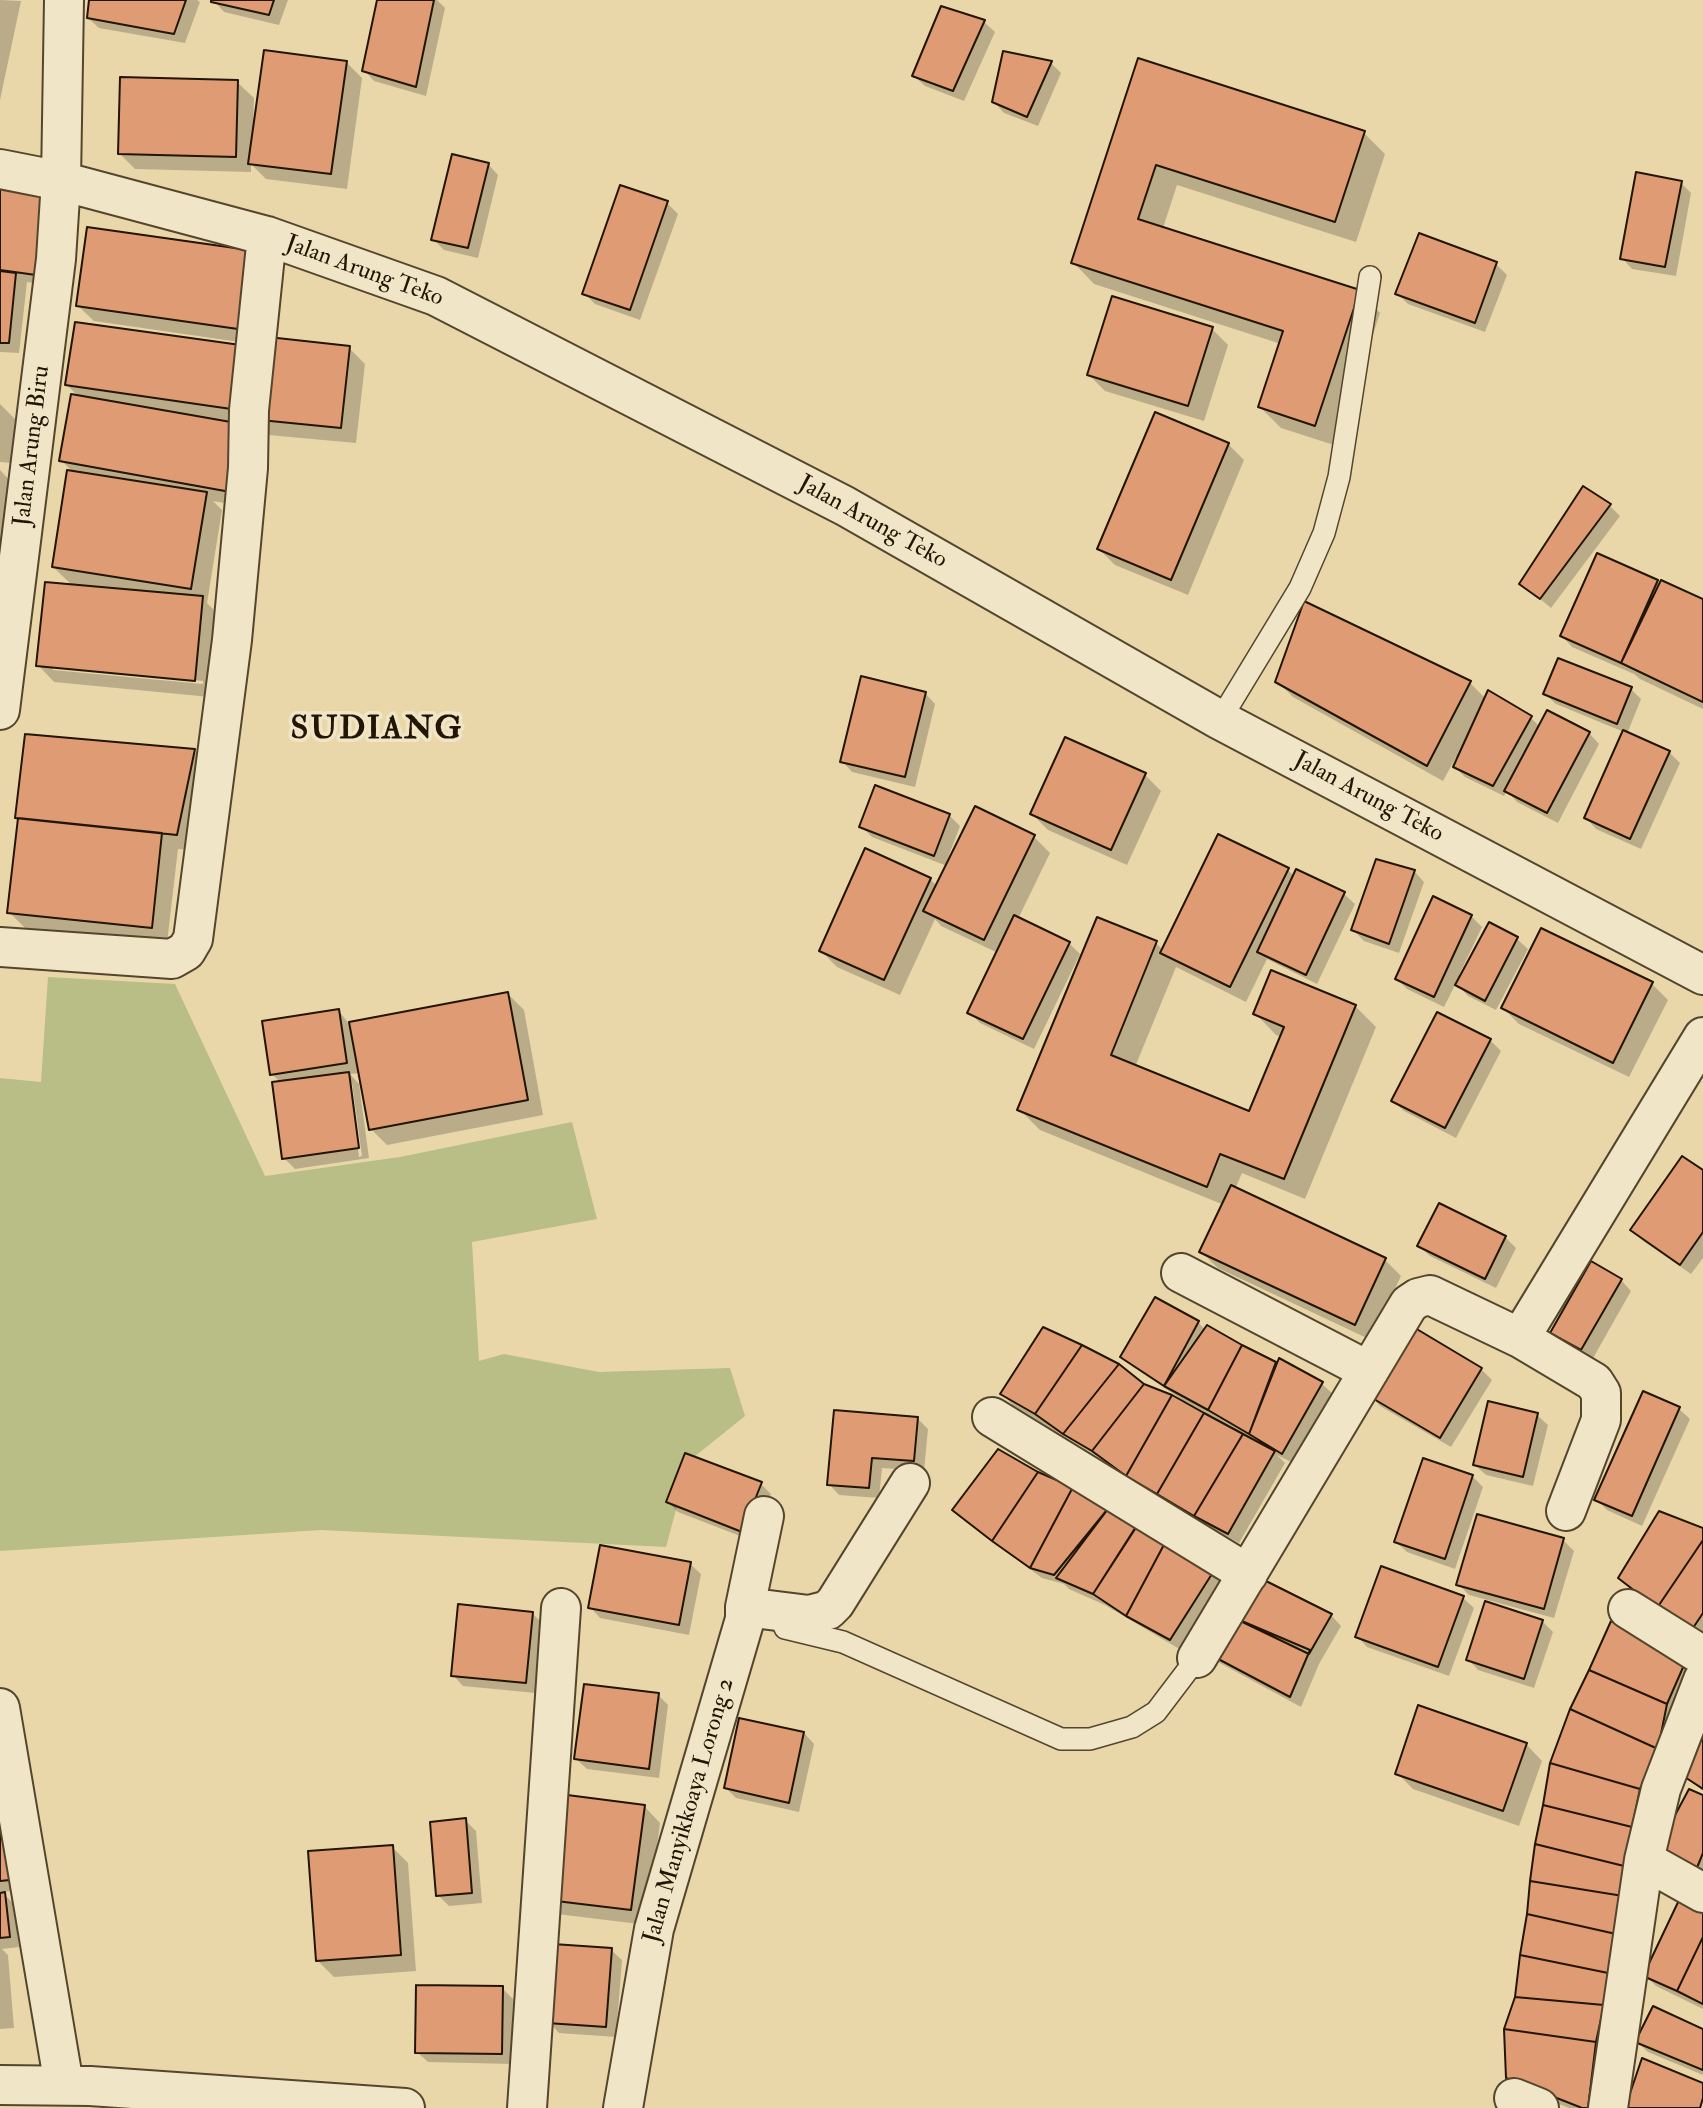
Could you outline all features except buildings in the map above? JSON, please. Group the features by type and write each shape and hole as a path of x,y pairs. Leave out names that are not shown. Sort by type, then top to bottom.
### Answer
{"street":[{"name":"Jalan Arung Biru","path":"0,710 56,259 61,181 64,0"},
{"name":"Jalan Arung Teko","path":"0,169 61,181 267,236 436,296 845,506 1220,720 1703,975"},
{"path":"0,947 172,959 186,951 193,939 232,640 248,468 249,410 267,236"},
{"path":"1520,1338 1703,1037"},
{"path":"1181,1273 1369,1370"},
{"path":"1197,1658 1409,1304 1418,1298 1430,1295 1520,1338 1594,1382 1601,1393 1601,1420 1566,1511"},
{"path":"992,1417 1248,1574"},
{"path":"745,1613 810,1615 828,1610 910,1483"},
{"name":"Jalan Manyikkoaya Lorong 2","path":"623,2108 654,1929 745,1613 764,1516"},
{"path":"527,2108 561,1608"},
{"path":"1628,1609 1703,1656"},
{"path":"1608,2108 1644,1860 1661,1788 1703,1680"},
{"path":"0,1708 81,2093"},
{"path":"1644,1860 1703,1893"},
{"path":"0,2085 81,2093 405,2108"}],"lane":[{"path":"1220,720 1300,588 1324,533 1339,477 1370,277"},
{"path":"745,1613 843,1642 1061,1740 1090,1739 1132,1727 1156,1712 1197,1658"}],"green space":[{"path":"48,977 175,984 265,1176 400,1157 572,1122 597,1219 472,1242 479,1361 504,1354 599,1372 730,1368 745,1416 689,1461 666,1547 321,1530 0,1551 0,1078 41,1082"}],"district":[{"name":"SUDIANG","path":"377,731"}]}
